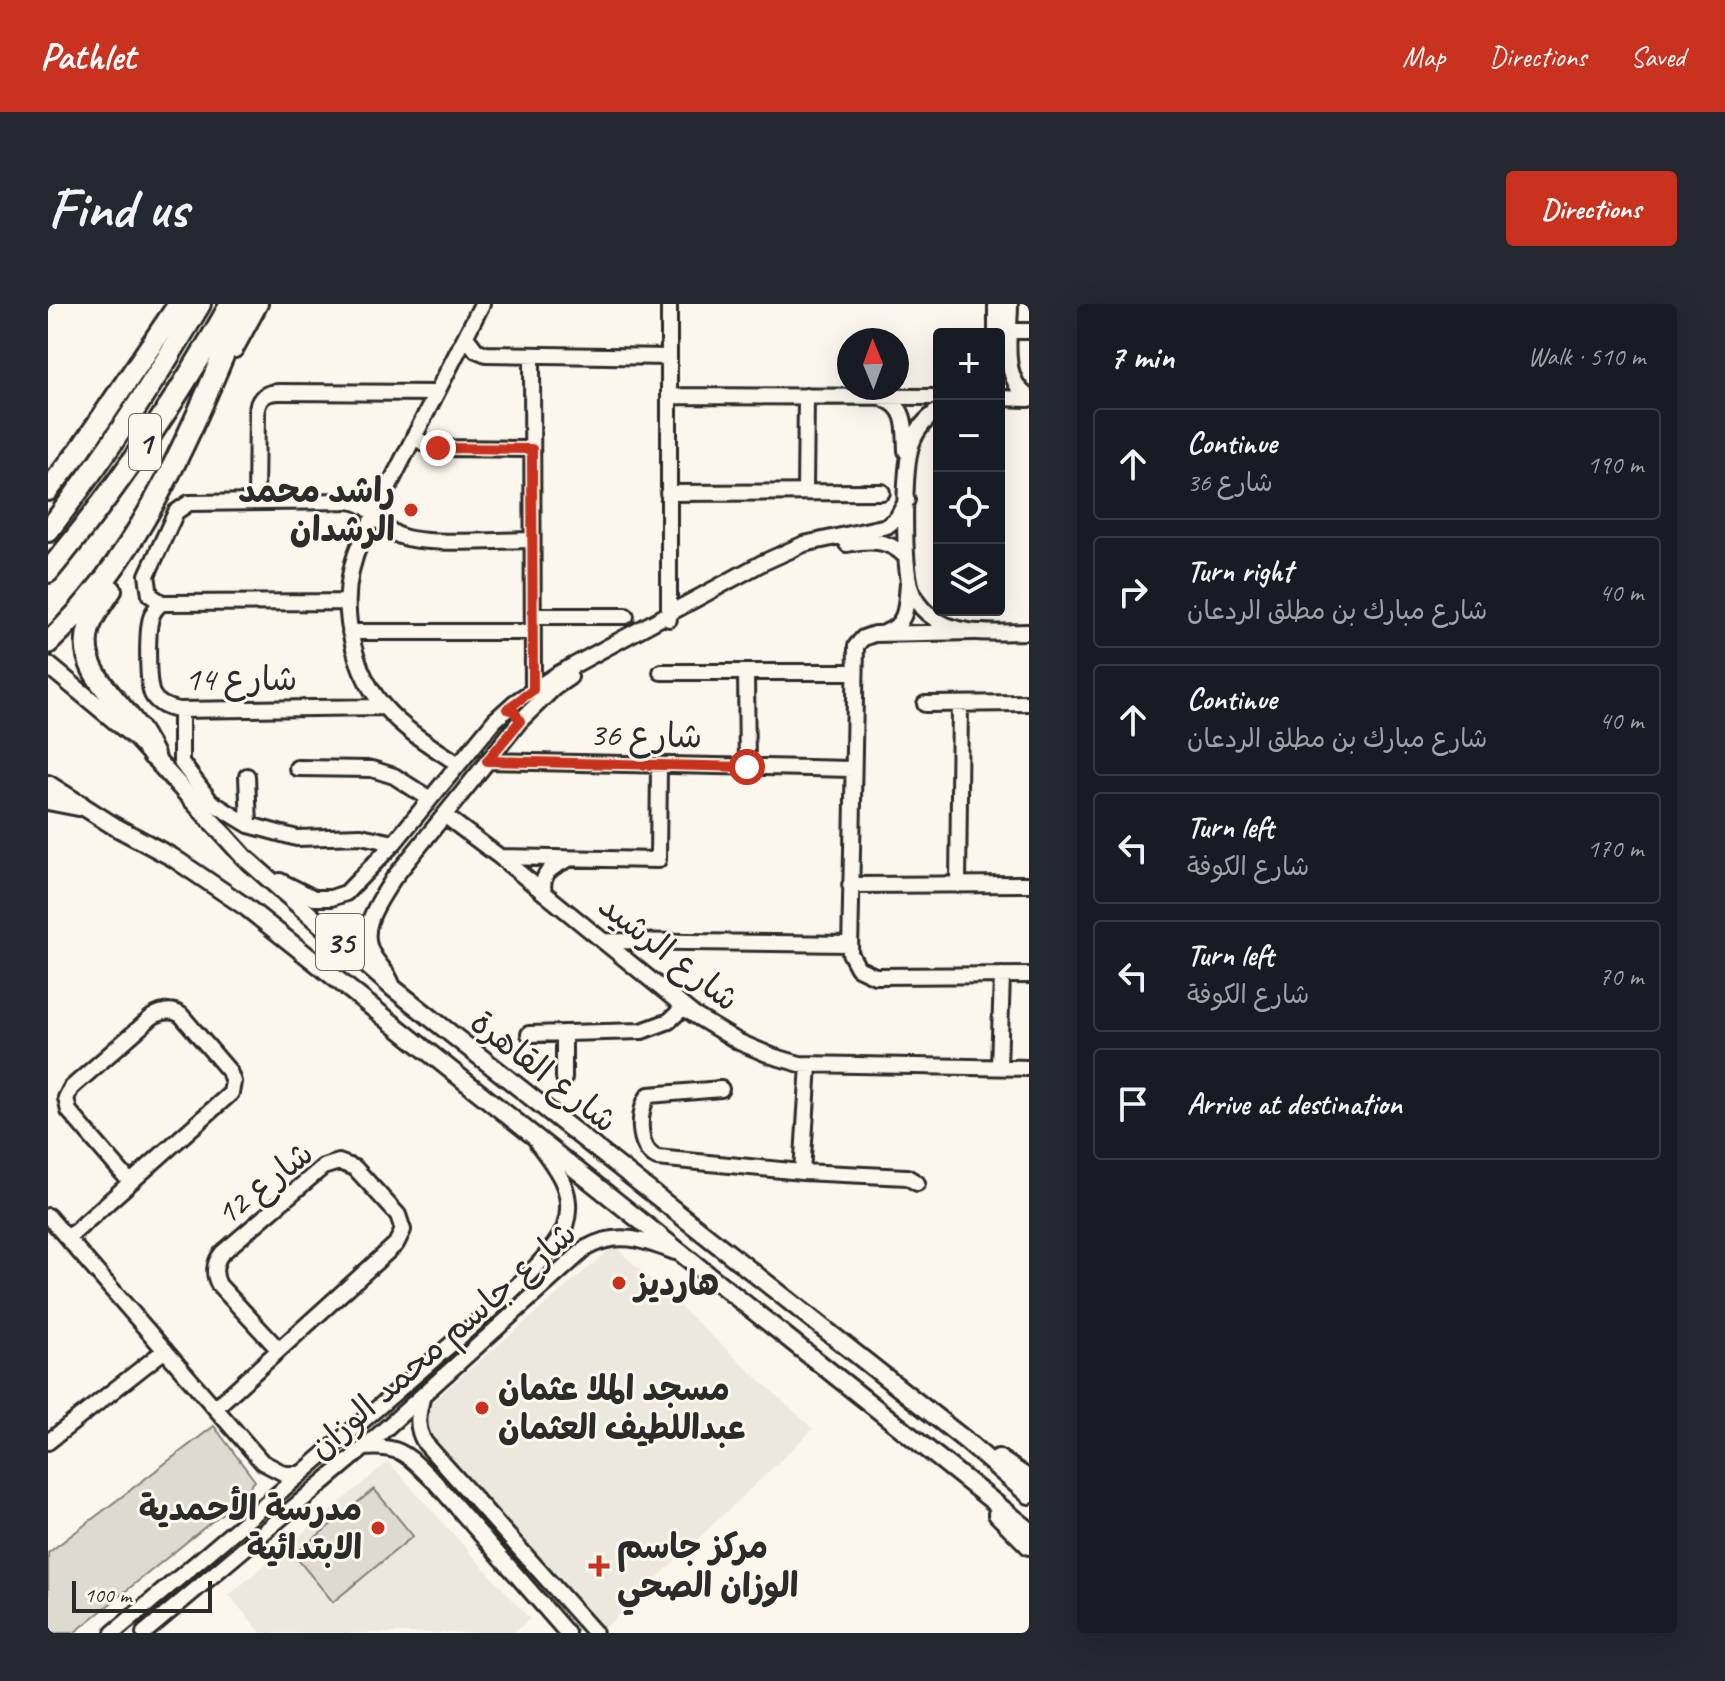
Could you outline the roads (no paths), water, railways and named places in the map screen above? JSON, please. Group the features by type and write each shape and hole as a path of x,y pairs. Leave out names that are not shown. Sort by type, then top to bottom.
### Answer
{"highway":[{"path":"48,490 80,450 179,304"},
{"name":"1","path":"48,531 89,478 157,378 200,304"},
{"name":"1","path":"48,572 159,423 231,304"},
{"path":"48,643 82,609 118,563 149,514 189,434 245,304"},
{"path":"48,479 80,450"},
{"path":"118,563 114,585 90,626 86,650 94,673 136,725 153,755"},
{"path":"48,799 79,805"}],"main road":[{"name":"شارع القاهرة","path":"48,665 101,706 153,755 226,839 393,988 965,1440 1029,1495"},
{"name":"شارع القاهرة","path":"48,784 172,857 246,907 1029,1530"},
{"path":"652,1230 638,1205 642,1198 653,1195"},
{"path":"965,1440 1029,1479"},
{"path":"989,1498 1007,1527 1029,1546"}],"street":[{"path":"189,434 260,304"},
{"path":"457,763 419,738 383,707 362,675 350,632 347,602 352,564 482,304"},
{"path":"669,304 669,618"},
{"path":"996,304 1002,328"},
{"path":"1004,328 1010,304"},
{"path":"1005,332 1029,331"},
{"path":"466,337 474,349 484,354 669,357"},
{"path":"1005,342 1012,379 1029,398"},
{"path":"532,356 533,690"},
{"path":"256,502 257,409 259,400 266,395 275,392 436,393"},
{"path":"669,396 837,396"},
{"path":"805,492 806,396"},
{"path":"909,397 933,397"},
{"path":"1005,398 1029,398"},
{"path":"883,400 902,411 907,467 905,556 915,599 929,615 948,626 975,632"},
{"path":"907,467 915,436 933,414"},
{"path":"414,436 438,448 532,449"},
{"path":"668,493 882,492"},
{"path":"393,988 388,974 372,952 368,934 372,914 393,879 487,761 520,721 560,683 762,563 795,548 887,526 897,518 907,500"},
{"path":"347,602 162,603 150,596 146,578 177,509 189,503 350,501 364,504 387,529 412,539 532,540"},
{"path":"268,879 280,880 314,898 331,898 346,893 394,843 457,763 507,709 568,668 811,552 877,542 895,546 905,556"},
{"path":"882,634 898,627 903,621 909,578"},
{"name":"شارع 14","path":"162,603 154,610 150,623 151,690 162,705 181,710 383,707"},
{"path":"533,616 626,616"},
{"path":"350,632 533,632"},
{"path":"1029,632 882,634 866,636 858,643 854,672 850,885 851,957 855,965 872,975 1029,975"},
{"path":"661,672 854,672"},
{"path":"746,672 747,767"},
{"path":"925,704 1029,703"},
{"path":"958,885 960,704"},
{"path":"507,709 514,711 520,721"},
{"path":"181,710 181,762 211,802 249,825 297,838 361,836 394,843"},
{"name":"شارع 36","path":"487,761 852,769"},
{"path":"500,857 658,860 659,766"},
{"path":"297,768 372,769 394,776 430,799"},
{"path":"247,776 249,825"},
{"name":"شارع الرشيد","path":"444,815 684,1007 739,1042 783,1060 809,1065 1029,1068"},
{"path":"544,893 543,880 547,871 572,859"},
{"path":"372,868 374,878 381,884 393,879"},
{"path":"850,885 1029,884"},
{"path":"604,941 850,944"},
{"path":"999,1067 1002,975"},
{"path":"529,1034 653,1029 669,1021 684,1007"},
{"path":"68,1238 229,1097 233,1089 229,1071 176,1012 164,1012 152,1017 71,1088 66,1098 69,1111 130,1182"},
{"path":"564,1033 564,1078"},
{"path":"802,1172 809,1065"},
{"path":"721,1089 649,1095 644,1102 642,1128 642,1143 646,1151 657,1158 802,1172 907,1177 917,1183"},
{"name":"شارع جاسم محمد الوزان","path":"113,1633 301,1474 494,1305 555,1247 567,1218 568,1199 564,1182 533,1138"},
{"name":"شارع 12","path":"215,1408 279,1350 401,1238 403,1230 400,1219 350,1165 333,1163 323,1167 222,1253 216,1263 215,1275 219,1285 279,1350"},
{"path":"48,1216 262,1462 280,1473 301,1474"},
{"name":"شارع جاسم محمد الوزان","path":"148,1630 364,1448 579,1253 603,1240 622,1237 641,1239 686,1256"},
{"path":"494,1305 504,1310 507,1320"},
{"path":"48,1442 165,1350"},
{"path":"423,1395 418,1413 419,1432 425,1443 595,1633"},
{"path":"364,1448 398,1450 435,1482 567,1633"},
{"path":"262,1462 271,1488 267,1503"},
{"path":"1006,1463 1029,1469"},
{"path":"435,1482 433,1477 436,1470 449,1468"},
{"path":"161,1594 165,1606 174,1609"},
{"path":"142,1609 151,1614 148,1630"}],"place":[{"name":"راشد محمد الرشدان","path":"411,510"},
{"name":"هارديز","path":"619,1283"},
{"name":"مسجد الملا عثمان عبداللطيف العثمان","path":"482,1408"},
{"name":"مدرسة الأحمدية الابتدائية","path":"378,1528"},
{"name":"مركز جاسم الوزان الصحي","path":"599,1566"}]}
